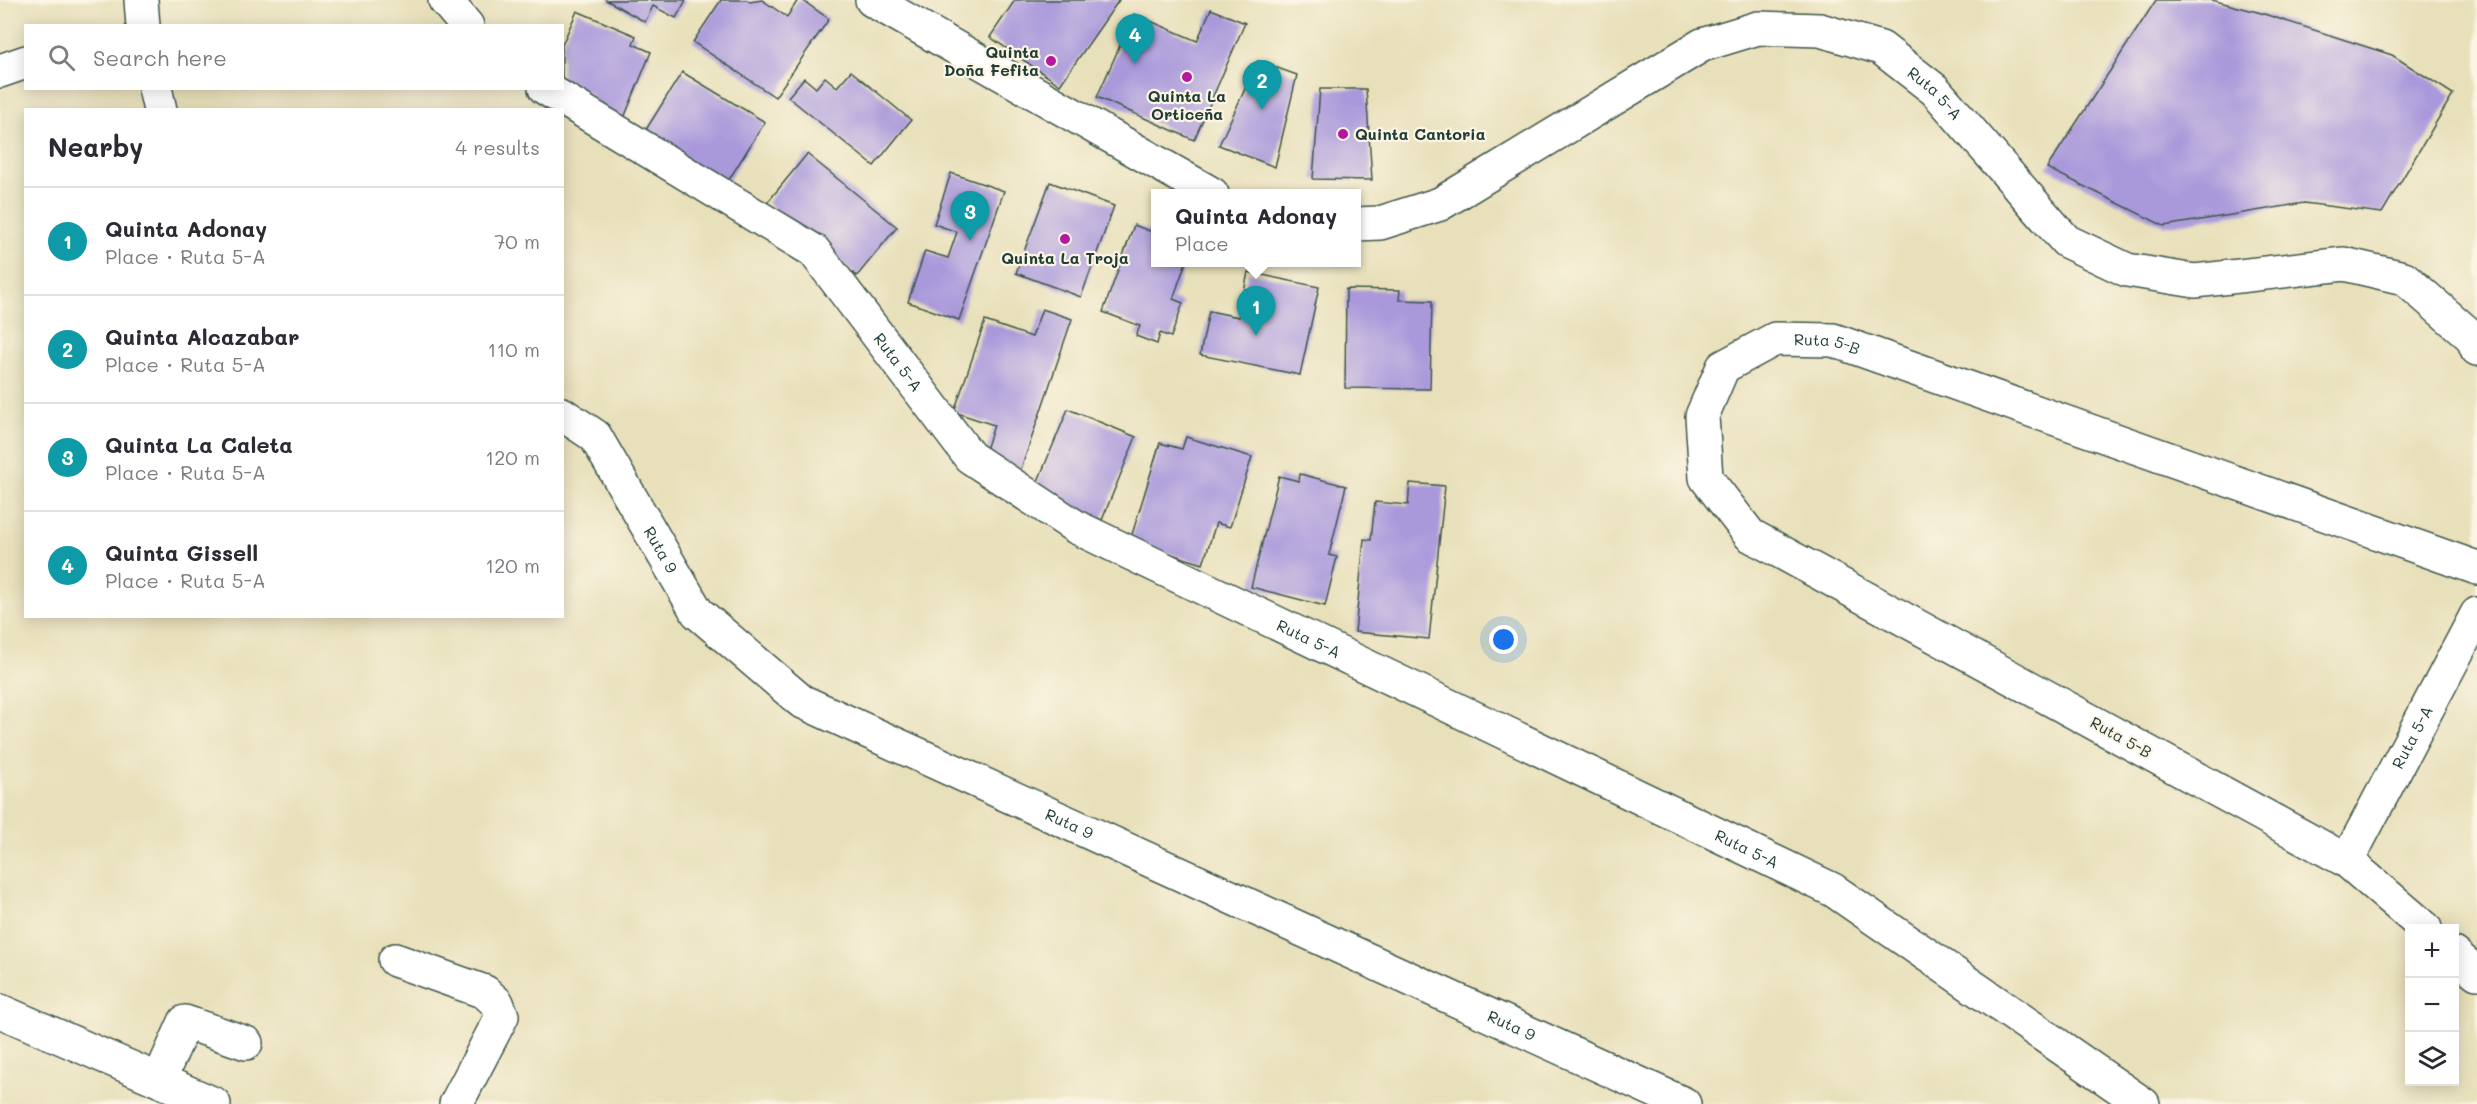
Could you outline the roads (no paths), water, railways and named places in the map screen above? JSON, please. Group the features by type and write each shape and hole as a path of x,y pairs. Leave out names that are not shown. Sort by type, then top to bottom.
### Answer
{"street":[{"path":"445,0 465,24"},
{"path":"872,0 1203,189"},
{"name":"Ruta 5-A","path":"1361,224 1380,223 1440,204 1702,45 1758,28 1820,30 1881,48 1935,90 2066,241 2127,270 2195,280 2344,264 2404,278 2472,338 2477,349"},
{"path":"0,71 24,63"},
{"path":"155,90 160,108"},
{"name":"Ruta 5-A","path":"548,90 814,251 970,457 1076,527 1833,890 2143,1104"},
{"name":"Ruta 5-B","path":"2420,924 2347,861 1750,535 1706,478 1701,416 1723,368 1775,339 1833,340 2477,568"},
{"name":"Ruta 9","path":"564,415 595,436 697,612 801,701 1684,1104"},
{"name":"Ruta 5-A","path":"2347,861 2477,614"},
{"path":"2459,958 2477,973"},
{"path":"395,960 485,992 497,1003 502,1016 456,1104"},
{"path":"0,1011 214,1104"},
{"path":"159,1080 185,1022 246,1043"}],"place":[{"name":"Quinta Doña Fefita","path":"1051,61"},
{"name":"Quinta Gissell","path":"1135,64"},
{"name":"Quinta La Orticeña","path":"1187,77"},
{"name":"Quinta Alcazabar","path":"1262,110"},
{"name":"Quinta Cantoria","path":"1343,134"},
{"name":"Quinta La Troja","path":"1065,239"},
{"name":"Quinta La Caleta","path":"970,241"},
{"name":"Quinta Adonay","path":"1256,336"}]}
